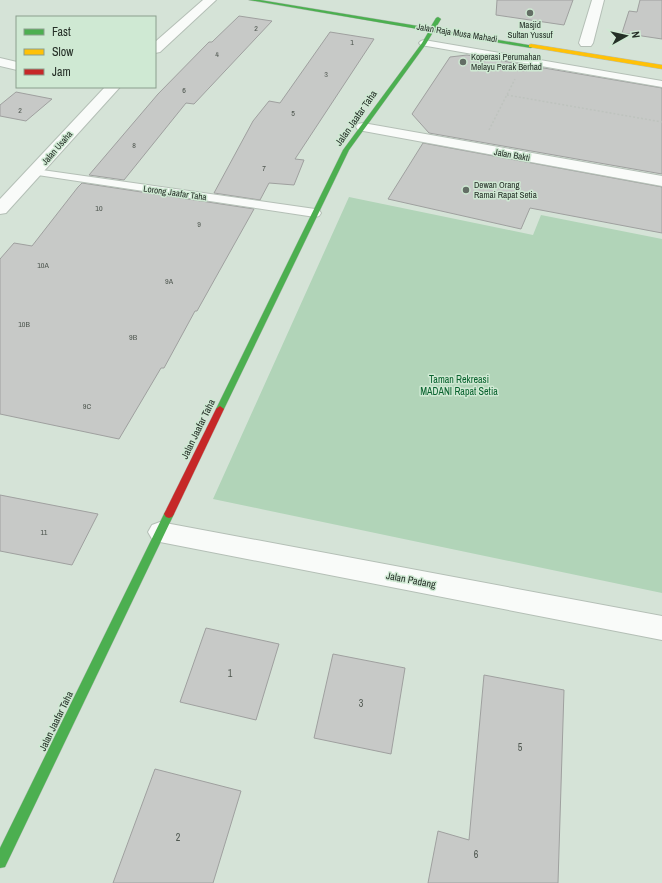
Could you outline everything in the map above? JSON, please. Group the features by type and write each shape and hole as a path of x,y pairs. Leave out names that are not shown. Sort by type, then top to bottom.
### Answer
{"street":[{"path":"156,48 210,0"},
{"name":"Jalan Raja Musa Mahadi","path":"251,0 662,66"},
{"path":"586,43 598,0"},
{"name":"Jalan Jaafar Taha","path":"0,862 346,150 424,43 438,19"},
{"path":"0,62 16,66"},
{"name":"Jalan Usaha","path":"0,209 88,112 112,88"},
{"name":"Jalan Bakti","path":"363,127 662,181"},
{"name":"Jalan Padang","path":"160,532 662,628"}],"lane":[{"name":"Jalan Raja Musa Mahadi","path":"424,43 662,84"},
{"name":"Lorong Jaafar Taha","path":"35,172 315,214"}],"path":[{"path":"480,149 524,60"},
{"path":"507,95 662,122"}],"green space":[{"name":"Taman Rekreasi MADANI Rapat Setia","path":"349,197 533,235 541,215 662,239 662,593 213,499"}],"building":[{"name":"Masjid Sultan Yussuf","path":"497,0 573,0 564,25 496,15"},
{"path":"640,0 662,0 662,39 622,33 629,11 637,12"},
{"path":"239,16 272,21 194,104 186,103 124,180 89,175 158,94 209,42 212,42"},
{"path":"330,32 374,39 295,159 304,160 294,185 269,183 260,200 214,193 253,121 269,101 280,103"},
{"path":"467,55 662,88 662,174 429,133 412,114 450,57"},
{"path":"16,92 52,99 26,121 0,116 0,105"},
{"path":"423,143 662,187 662,233 530,208 521,229 388,199"},
{"path":"82,183 254,209 164,368 161,368 119,439 0,414 0,259 14,243 32,246"},
{"path":"0,495 98,514 72,565 0,551"},
{"path":"206,628 279,644 256,720 180,702"},
{"path":"333,654 405,668 391,754 314,738"},
{"path":"484,675 564,690 558,883 428,883 438,831 469,840"},
{"path":"155,769 241,791 213,883 113,883"}],"traffic: fast":[{"path":"251,0 531,46"},
{"path":"220,409 346,150 424,43 438,19"},
{"path":"0,862 169,514"}],"traffic: slow":[{"path":"531,46 662,67"}],"traffic: jam":[{"path":"169,514 220,409"}],"place":[{"name":"Masjid Sultan Yussuf","path":"530,13"},
{"name":"Koperasi Perumahan Melayu Perak Berhad","path":"463,62"},
{"name":"Dewan Orang Ramai Rapat Setia","path":"466,190"}]}
